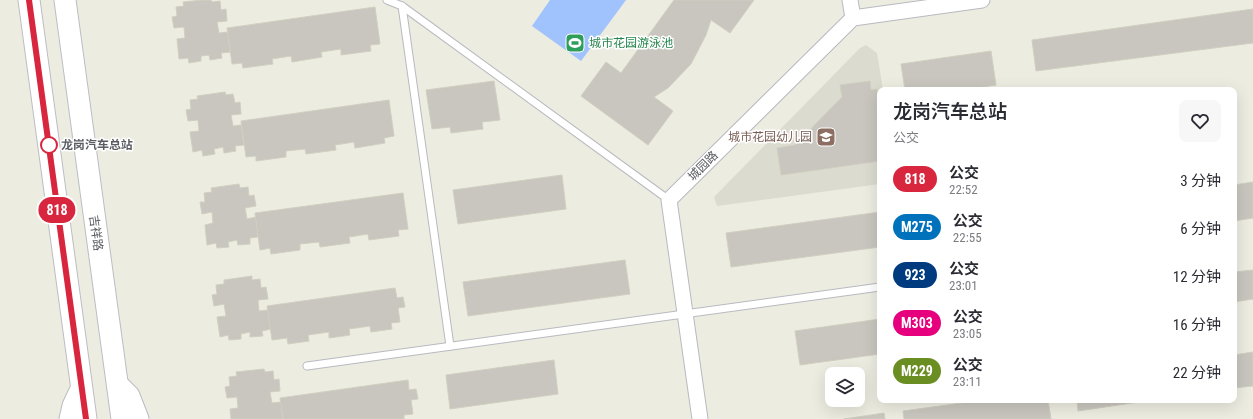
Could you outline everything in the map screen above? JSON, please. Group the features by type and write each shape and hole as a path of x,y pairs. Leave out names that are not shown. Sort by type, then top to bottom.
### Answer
{"main road":[{"path":"29,0 86,419"},
{"name":"吉祥路","path":"65,0 122,419"},
{"path":"117,384 129,396 138,419"},
{"path":"70,419 73,406 82,387"}],"street":[{"path":"850,0 853,18 982,0"},
{"name":"城园路","path":"669,200 853,18"},
{"path":"669,200 700,419"}],"lane":[{"path":"387,0 402,6 669,200"},
{"path":"402,6 450,346"},
{"path":"307,366 877,286"}],"shaded area":[{"name":"城市花园幼儿园","path":"866,45 877,53 883,87 877,87 877,184 717,206 714,197 860,48"}],"water":[{"name":"城市花园游泳池","path":"550,0 626,0 581,61 532,26"}],"building":[{"path":"211,0 212,2 220,1 221,10 226,9 227,21 217,22 219,33 228,32 230,52 221,53 222,58 210,60 209,55 201,56 201,61 189,63 188,58 179,59 177,39 185,38 184,27 174,28 172,17 177,16 176,7 184,6 183,2"},
{"path":"674,0 754,0 730,33 711,20 706,35 691,64 668,88 654,97 673,111 648,145 581,96 606,62 621,73"},
{"path":"375,7 380,44 370,45 371,51 341,55 341,49 321,52 322,57 292,62 291,56 272,59 273,64 243,68 242,63 232,64 227,28"},
{"path":"1253,9 1253,43 1036,71 1032,40"},
{"path":"991,51 996,85 983,87 905,87 901,64"},
{"path":"494,81 500,120 482,122 483,129 451,133 450,127 432,129 426,90"},
{"path":"870,81 871,90 877,89 877,161 781,175 777,148 795,145 842,97 840,85"},
{"path":"225,92 226,95 233,94 235,103 240,102 241,114 231,115 233,126 241,125 244,145 235,146 236,151 224,153 223,147 214,149 215,154 203,156 202,150 193,152 190,132 199,131 198,120 188,121 186,110 191,109 190,100 198,99 197,96"},
{"path":"389,100 394,136 384,138 385,143 355,148 354,142 335,145 336,150 306,154 305,149 286,151 286,157 256,161 256,156 246,157 241,121"},
{"path":"562,175 566,209 458,224 453,190"},
{"path":"1253,182 1253,218 1237,221 1237,185"},
{"path":"239,184 240,188 248,187 249,196 254,195 256,206 245,208 247,219 256,217 258,237 250,238 250,244 238,245 237,240 228,242 229,247 217,248 216,243 207,245 205,225 213,223 212,212 202,214 200,202 205,202 204,193 212,192 211,188"},
{"path":"403,193 408,229 398,230 399,236 369,240 368,234 349,237 350,243 320,247 319,242 300,244 300,250 271,254 270,248 260,250 255,213"},
{"path":"877,212 877,247 731,267 726,233"},
{"path":"625,260 630,294 468,316 463,282"},
{"path":"1253,270 1253,299 1237,302 1237,272"},
{"path":"252,276 252,280 260,279 261,288 266,287 268,299 258,300 259,311 268,310 271,329 262,331 263,336 250,337 250,332 241,334 241,339 229,340 228,335 220,337 217,317 226,316 224,304 214,306 212,295 217,294 216,285 224,284 224,280"},
{"path":"395,288 397,298 403,297 405,307 398,308 400,322 391,323 392,329 371,332 370,326 349,329 350,335 329,338 329,332 308,335 309,341 288,344 287,338 272,340 267,306"},
{"path":"877,319 877,354 800,365 795,331"},
{"path":"1253,352 1253,386 1237,388 1237,355"},
{"path":"554,360 558,394 450,409 446,375"},
{"path":"264,369 265,372 273,371 274,380 279,379 280,391 270,392 272,403 281,402 283,419 231,419 230,409 238,408 237,397 227,398 225,387 230,386 229,377 237,376 236,372"},
{"path":"408,380 409,390 416,389 418,399 411,400 413,414 404,415 404,419 283,419 280,398"},
{"path":"962,403 1048,403 1051,419 904,419 903,411"},
{"path":"1077,403 1132,403 1078,411"},
{"path":"884,413 885,419 844,419"}],"bus line":[{"name":"818","path":"29,0 86,419"}],"place":[{"name":"城市花园游泳池","path":"575,43"},
{"name":"城市花园幼儿园","path":"826,137"},
{"name":"龙岗汽车总站","path":"49,145"}]}
